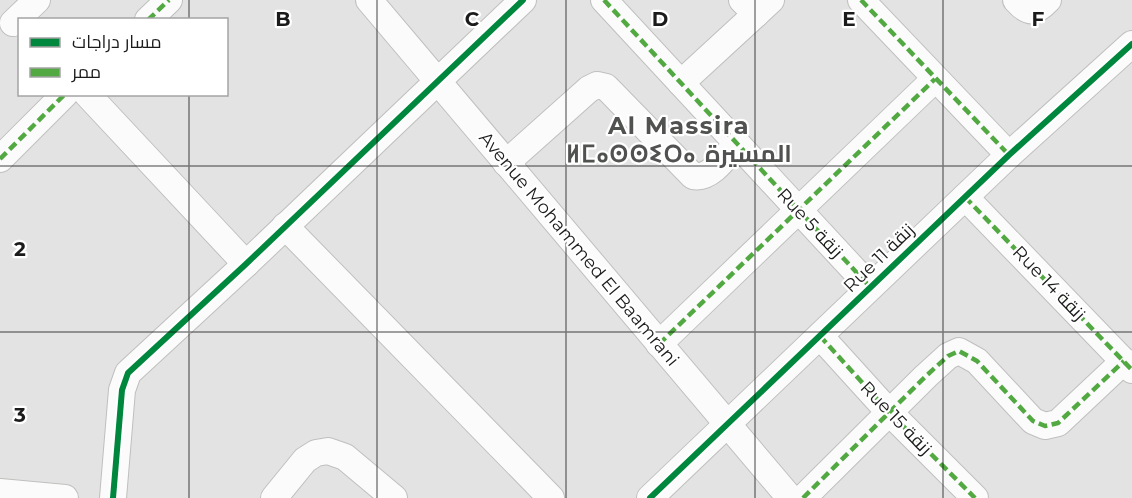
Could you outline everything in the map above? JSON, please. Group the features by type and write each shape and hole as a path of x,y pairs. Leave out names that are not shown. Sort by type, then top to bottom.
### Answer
{"street":[{"path":"11,21 36,0"},
{"path":"150,18 169,0"},
{"name":"Avenue Mohammed El Baamrani","path":"369,0 790,498"},
{"path":"113,498 122,390 128,373 523,0"},
{"name":"Rue 5 زنقة","path":"604,0 870,287"},
{"path":"861,0 1009,156"},
{"path":"1016,0 1029,11 1037,10 1048,0"},
{"path":"681,83 756,5"},
{"name":"Rue 11 زنقة","path":"650,498 965,197 1131,48"},
{"path":"659,344 935,79"},
{"path":"506,163 589,89 597,85 606,87 693,176 701,178 708,175 737,143"},
{"path":"0,159 64,96"},
{"path":"89,96 246,264"},
{"name":"Rue 14 زنقة","path":"965,197 1128,365"},
{"path":"285,226 551,498"},
{"name":"Rue 15 زنقة","path":"820,336 889,412 975,498"},
{"path":"803,498 948,356 959,351 977,361 1033,421 1045,426 1058,423 1128,365"},
{"path":"274,498 305,460 316,453 328,451 345,457 394,498"},
{"path":"0,492 65,498"}],"marked path":[{"path":"150,18 169,0"},
{"path":"604,0 870,287"},
{"path":"861,0 1009,155"},
{"path":"659,344 935,79"},
{"path":"0,159 63,96"},
{"path":"965,197 1132,370"},
{"path":"820,336 889,412 975,498"},
{"path":"803,498 926,376 948,356 959,351 977,361 1033,421 1045,426 1058,423 1124,361"}],"cycle path":[{"path":"113,498 122,390 128,373 523,0"},
{"path":"650,498 1009,155 1132,44"}],"district":[{"name":"Al Massira ⵍⵎⴰⵙⵙⵉⵔⴰ المسيرة","path":"679,139"}]}
